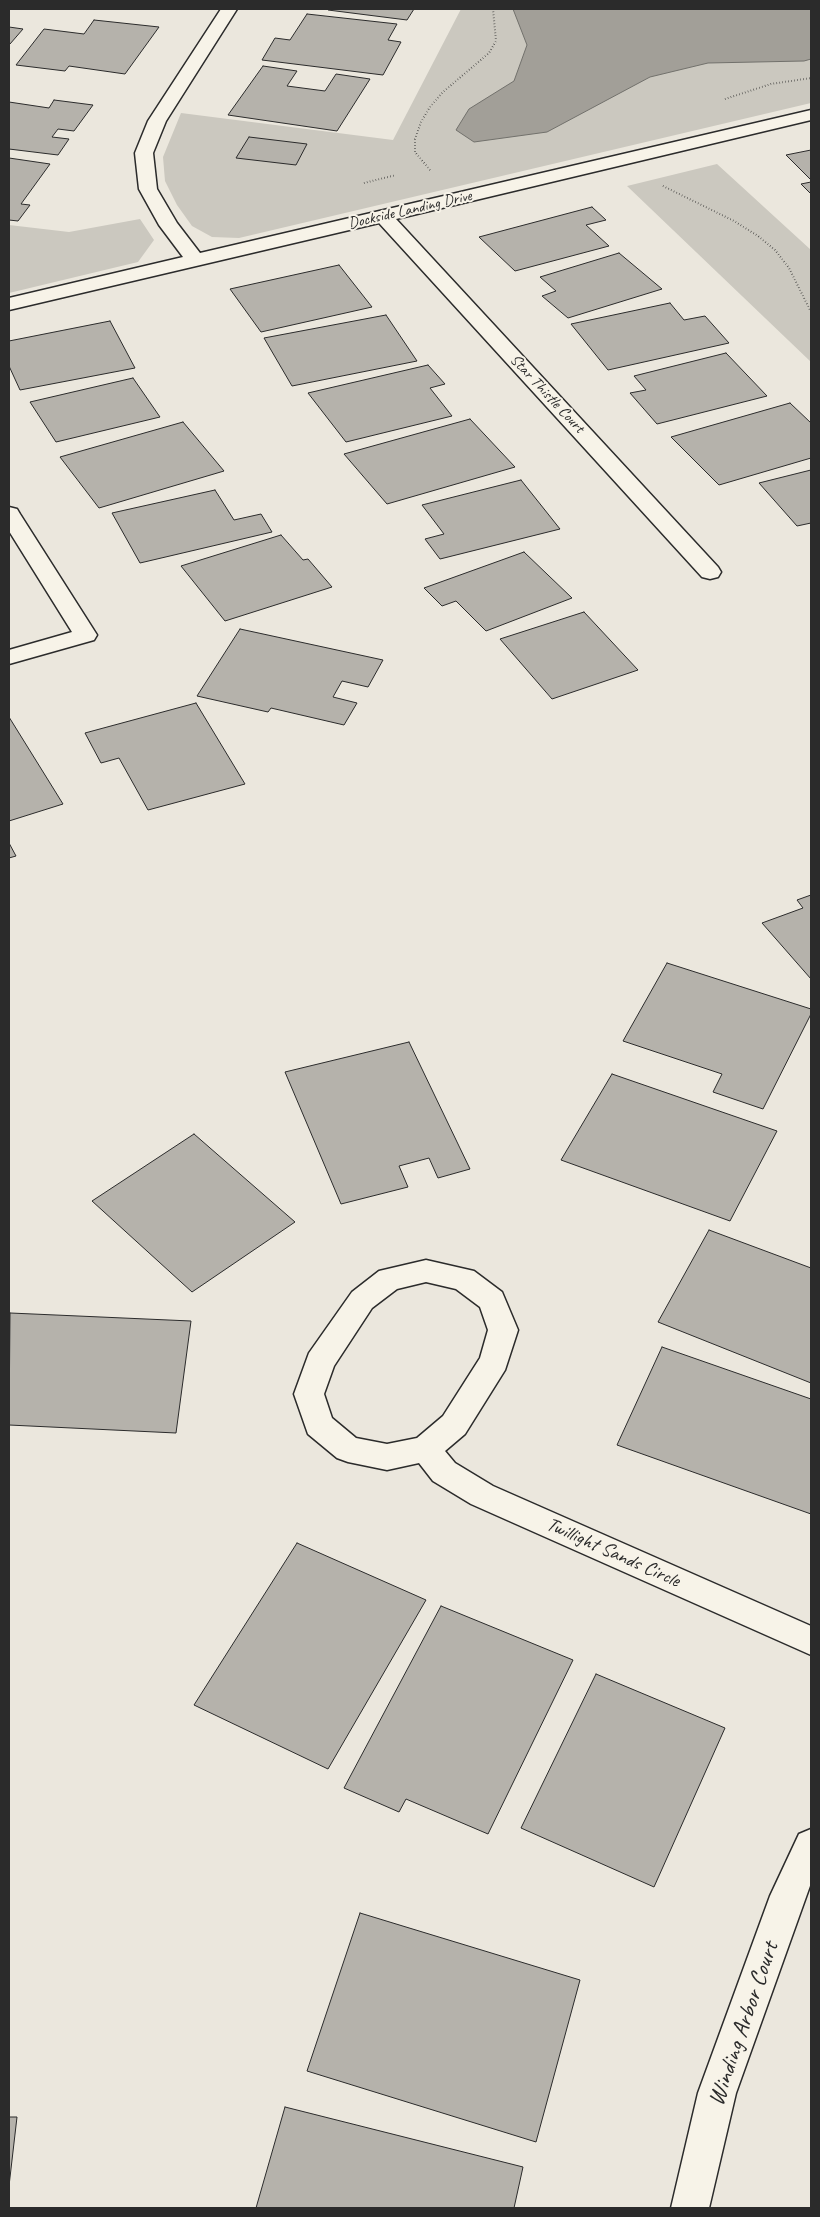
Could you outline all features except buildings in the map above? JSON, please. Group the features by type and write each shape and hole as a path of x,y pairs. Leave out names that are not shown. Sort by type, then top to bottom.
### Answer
{"street":[{"path":"195,260 168,225 148,189 144,153 157,121 229,9"},
{"name":"Dockside Landing Drive","path":"9,304 811,115"},
{"name":"Star Thistle Court","path":"383,216 710,572"},
{"path":"9,514 86,635 9,657"},
{"path":"426,1271 464,1279 492,1300 503,1330 494,1361 454,1425 426,1449 387,1457 348,1450 319,1425 309,1394 320,1362 362,1300 389,1279 426,1271"},
{"name":"Twillight Sands Circle","path":"426,1449 444,1472 482,1495 811,1641"},
{"name":"Winding Arbor Court","path":"690,2208 718,2093 788,1896 811,1844"}],"path":[{"path":"430,170 414,152 415,139 421,122 442,92 489,53 496,41 493,9"},
{"path":"631,158 649,176 670,191 734,221 758,236 775,250 789,268 811,312"}],"shaded area":[{"path":"461,9 811,9 811,103 239,238 212,237 192,226 177,205 165,181 163,157 181,113 393,140"},
{"path":"513,9 811,9 811,59 804,61 708,63 650,77 547,132 474,142 456,130 469,109 514,81 527,45"},
{"path":"717,164 811,250 811,362 627,186"},
{"path":"140,219 154,240 138,262 9,293 9,225 69,232"}]}
